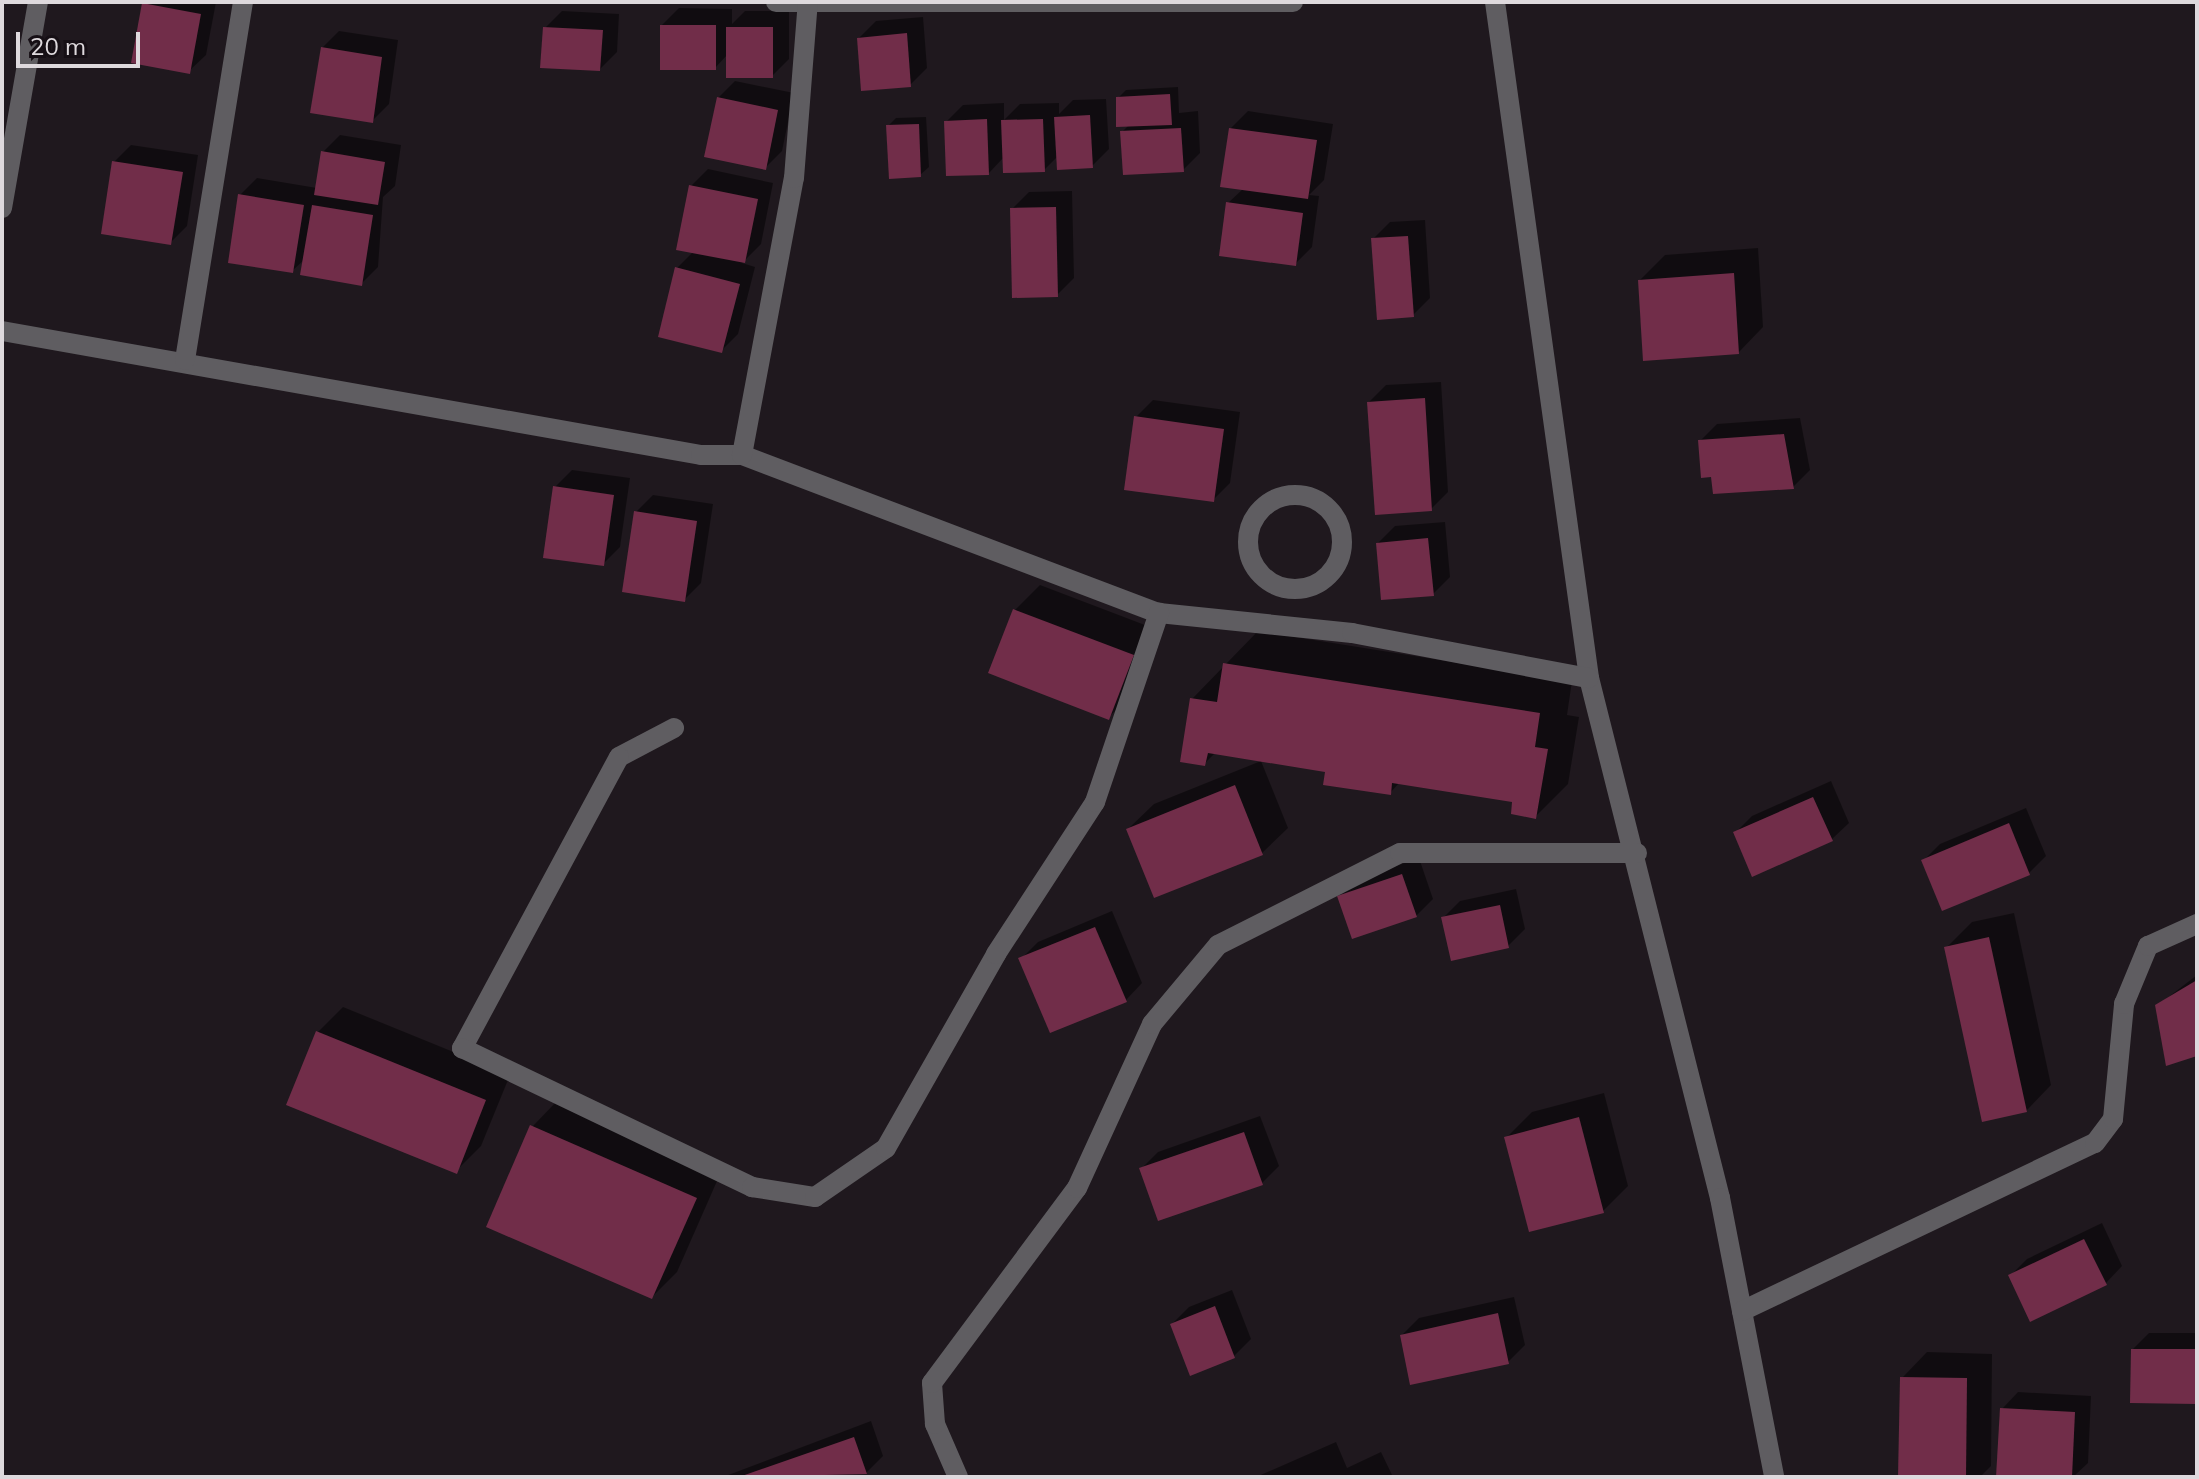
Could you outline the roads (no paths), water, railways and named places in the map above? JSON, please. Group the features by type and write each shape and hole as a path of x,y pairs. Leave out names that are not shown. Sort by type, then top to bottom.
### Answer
{"street":[{"path":"2,208 38,2"},
{"path":"185,360 243,2"},
{"path":"776,2 1293,2"},
{"path":"1495,2 1589,678 1637,853 1742,1311 1774,1477"},
{"path":"742,455 794,178 808,3"},
{"path":"2,331 185,360 701,455 742,455 1159,613 1352,633 1589,678"},
{"path":"1312,498 1339,522 1340,558 1315,585 1278,586 1252,562 1251,526 1276,499 1312,498"},
{"path":"674,728 619,757 462,1048 752,1187 815,1197 886,1148 996,954 1095,802 1159,613"},
{"path":"958,1477 935,1424 932,1383 1077,1188 1152,1024 1218,945 1400,853 1637,853"},
{"path":"1742,1311 2095,1143 2113,1119 2124,1004 2148,946 2197,924"}]}
